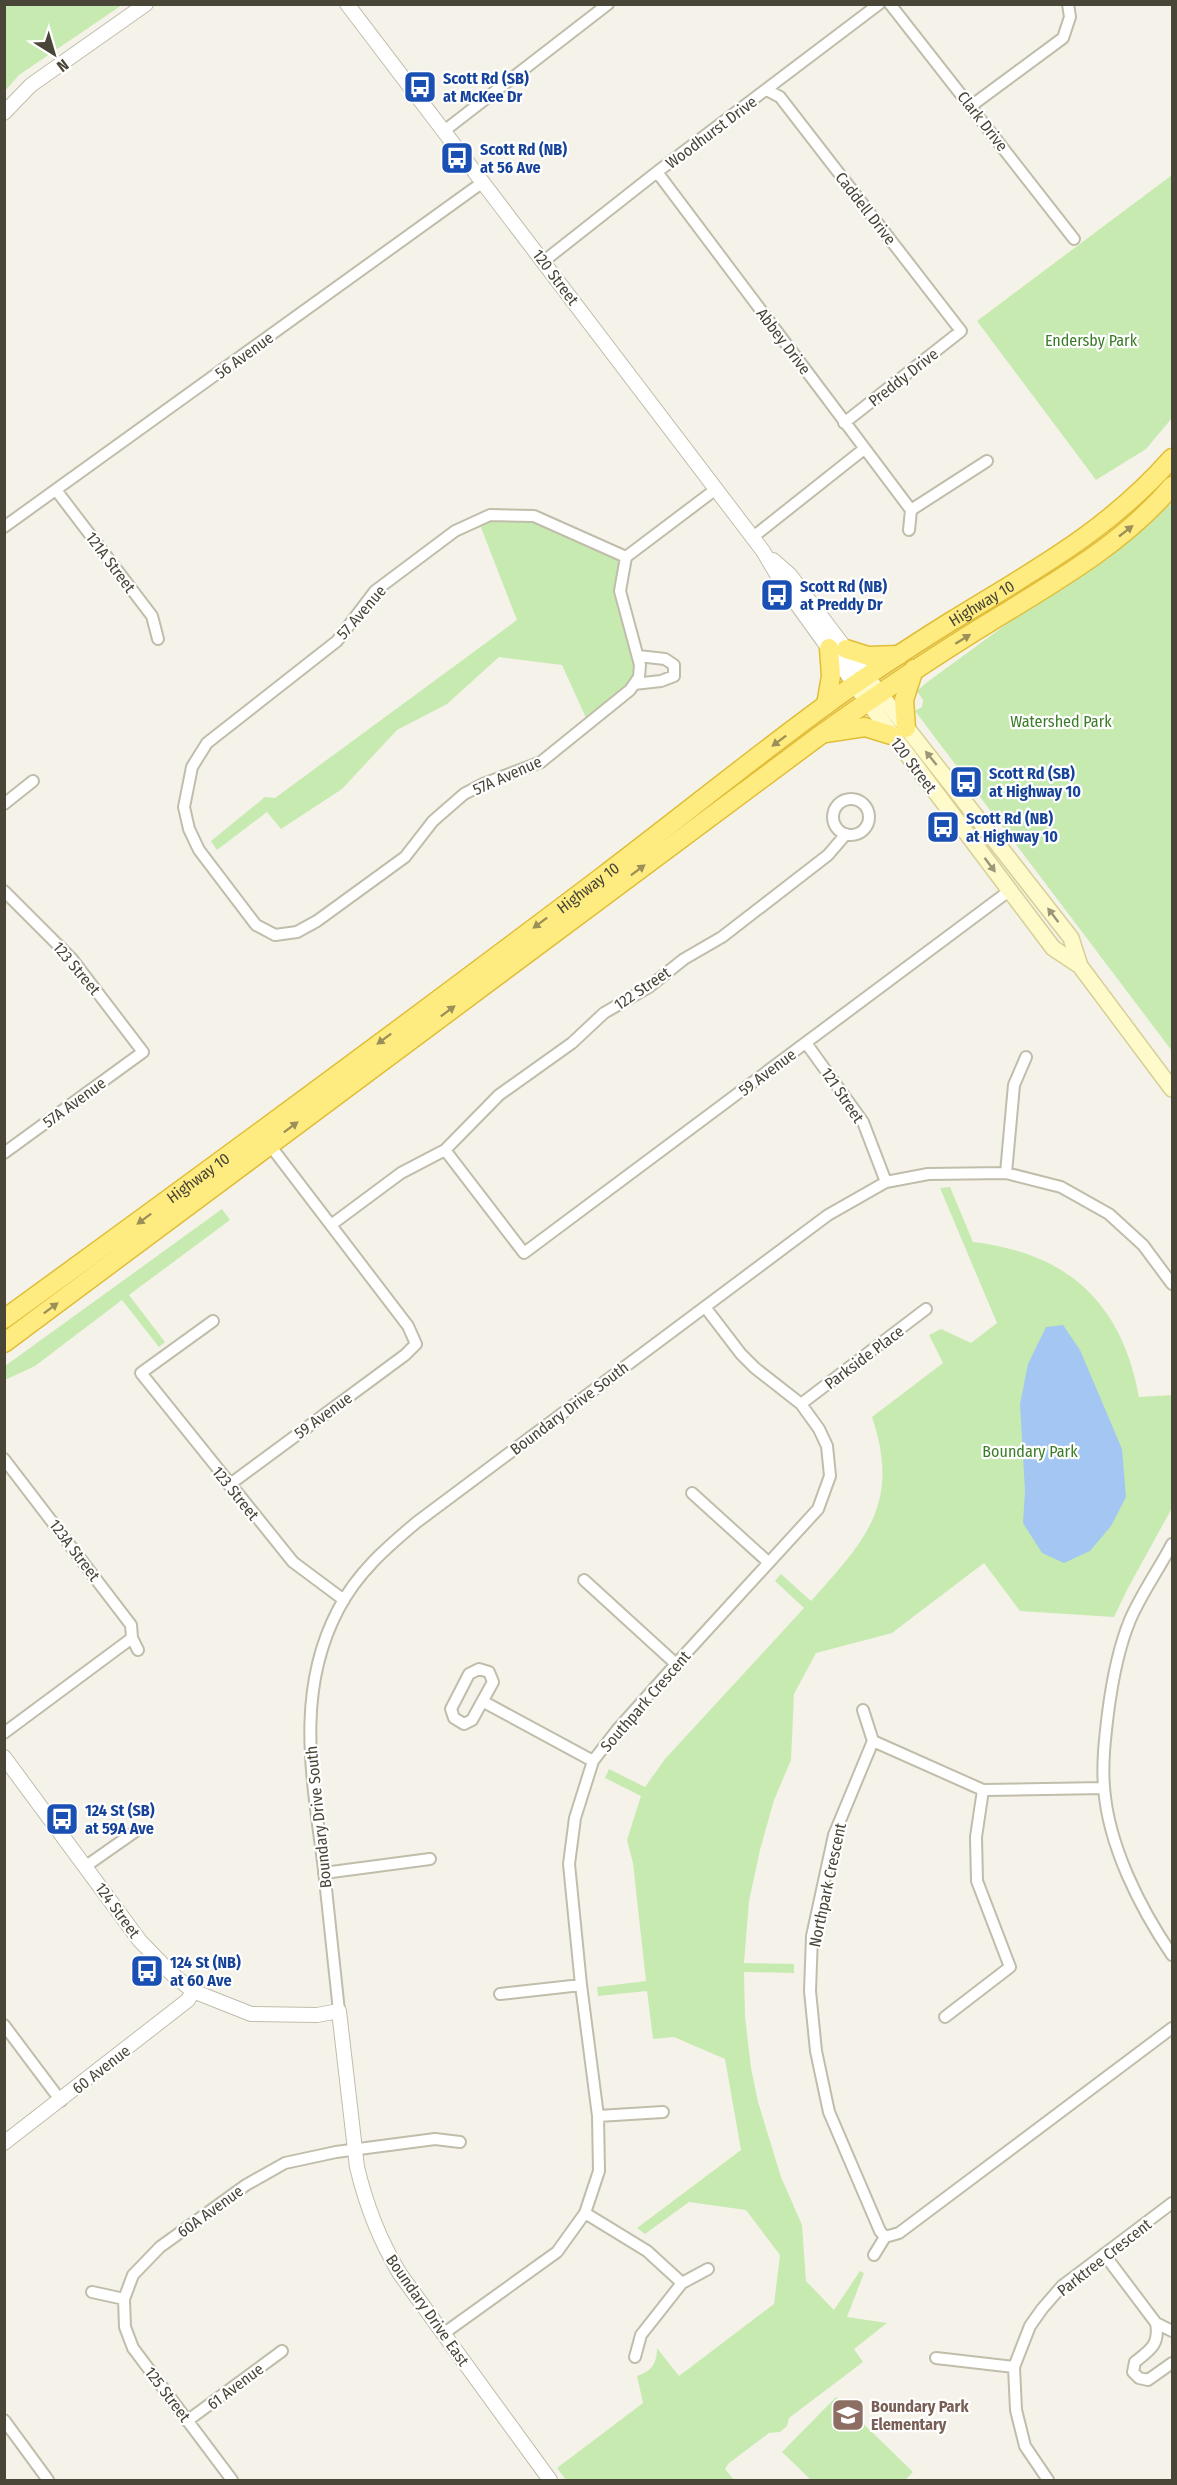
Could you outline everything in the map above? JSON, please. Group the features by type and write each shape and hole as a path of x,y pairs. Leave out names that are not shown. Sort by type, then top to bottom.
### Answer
{"highway":[{"name":"Highway 10","path":"4,1320 605,875 826,705 899,655 1080,541 1113,517 1146,488 1173,458"},
{"name":"Highway 10","path":"4,1343 823,733 914,669 1083,564 1131,528 1173,486"},
{"path":"826,705 838,648 868,656 899,655"},
{"path":"823,733 865,727 899,731 904,700 914,669"}],"main road":[{"name":"120 Street","path":"861,681 899,731 1009,891 1053,948 1080,966 1173,1089"},
{"name":"120 Street","path":"899,731 981,819 1071,938 1080,966"}],"street":[{"path":"4,112 31,86 146,4"},
{"name":"120 Street","path":"347,4 763,550 783,585 838,648 861,681"},
{"path":"444,131 608,4"},
{"name":"Woodhurst Drive","path":"544,261 657,172 879,4"},
{"name":"Clark Drive","path":"890,4 1074,239"},
{"path":"971,106 1063,38 1070,17 1068,4"},
{"name":"Caddell Drive","path":"767,90 780,97 961,331"},
{"name":"Abbey Drive","path":"657,172 911,510"},
{"name":"56 Avenue","path":"4,527 483,182"},
{"name":"Preddy Drive","path":"844,423 961,331"},
{"path":"753,537 864,449"},
{"path":"909,530 911,510 987,461"},
{"path":"634,684 639,677 640,665 620,591 626,557 716,489"},
{"name":"121A Street","path":"56,490 152,616 158,639"},
{"name":"57 Avenue","path":"297,932 274,934 256,925 199,849 189,829 184,807 192,767 207,743 337,641 375,591 455,531 490,515 534,516 626,557"},
{"path":"634,684 661,681 674,676 674,665 665,659 638,656"},
{"name":"57A Avenue","path":"297,932 317,921 405,857 434,821 464,795 483,784 541,762 630,690 634,684"},
{"path":"4,804 33,781"},
{"name":"122 Street","path":"331,1225 401,1173 445,1150 499,1095 572,1043 604,1013 649,987 684,959 722,937 828,855 846,834"},
{"name":"123 Street","path":"4,891 72,958 143,1052"},
{"name":"59 Avenue","path":"445,1150 524,1253 1009,891"},
{"name":"121 Street","path":"806,1043 863,1122 886,1182"},
{"name":"57A Avenue","path":"4,1153 143,1052"},
{"path":"1006,1173 1014,1085 1026,1057"},
{"path":"269,1144 331,1225"},
{"name":"Boundary Drive South","path":"339,2011 312,1779 309,1716 312,1690 322,1651 344,1600 375,1557 417,1522 828,1215 886,1182 928,1174 1006,1173 1060,1187 1109,1214 1143,1245 1173,1284"},
{"name":"59 Avenue","path":"229,1485 405,1355 416,1344 408,1326 331,1225"},
{"name":"Southpark Crescent","path":"443,2334 557,2252 585,2213 599,2171 598,2116 581,1985 569,1864 575,1818 593,1761 676,1664 818,1509 830,1476 826,1446 819,1429 801,1404 755,1368 705,1307"},
{"name":"Parkside Place","path":"801,1404 926,1309"},
{"name":"123 Street","path":"213,1321 141,1374 293,1562 344,1600"},
{"name":"123A Street","path":"11,1460 131,1625 132,1638"},
{"path":"692,1493 768,1562"},
{"path":"1173,1544 1130,1620 1115,1670 1104,1751 1104,1788 1115,1841 1130,1883 1154,1928 1173,1955"},
{"path":"584,1580 676,1664"},
{"path":"4,1733 132,1638 138,1650"},
{"path":"479,1670 489,1672 493,1682 484,1702 472,1720 464,1724 454,1718 450,1709 469,1674 479,1670"},
{"path":"484,1702 593,1761"},
{"path":"863,1710 873,1741 983,1790 1104,1788"},
{"name":"Northpark Crescent","path":"873,1741 834,1835 812,1936 810,1990 816,2051 829,2112 877,2227 885,2237"},
{"name":"124 Street","path":"4,1757 153,1956 193,1991 251,2014 317,2015 339,2011"},
{"path":"945,2017 1010,1967 977,1881 976,1837 983,1790"},
{"path":"86,1866 136,1831"},
{"path":"324,1873 430,1859"},
{"path":"500,1994 581,1985"},
{"name":"60 Avenue","path":"4,2143 61,2101 188,2000 193,1991"},
{"name":"Boundary Drive East","path":"339,2011 354,2150 363,2191 384,2247 400,2274 550,2481"},
{"path":"4,2025 61,2101"},
{"path":"874,2255 885,2237 899,2232 1173,2028"},
{"path":"598,2116 663,2112"},
{"name":"60A Avenue","path":"124,2300 133,2275 160,2247 246,2185 285,2163 354,2150 435,2139 460,2142"},
{"name":"Parktree Crescent","path":"1047,2481 1025,2446 1016,2410 1014,2367 1030,2326 1041,2309 1062,2286 1173,2203"},
{"path":"585,2213 647,2251 682,2283"},
{"path":"1104,2254 1156,2323 1158,2334 1156,2342 1135,2362 1133,2372 1139,2378 1148,2380 1173,2363"},
{"path":"635,2356 641,2335 682,2283 708,2269"},
{"path":"92,2292 124,2300"},
{"name":"125 Street","path":"124,2300 125,2327 134,2348 232,2481"},
{"path":"1156,2323 1173,2331"},
{"name":"61 Avenue","path":"188,2421 282,2350"},
{"path":"936,2358 1014,2367"},
{"path":"4,2420 48,2481"}],"green space":[{"path":"5,4 122,5 19,75 5,91"},
{"name":"Endersby Park","path":"1172,175 1172,418 1146,449 1096,480 977,321"},
{"name":"Watershed Park","path":"1172,503 1172,1051 915,711 922,707 923,700 917,691 926,683"},
{"path":"490,521 535,521 622,559 616,590 637,663 624,689 587,720 562,665 499,657 447,704 397,730 342,789 281,829 267,812 217,850 211,841 265,797 275,798 517,620 480,525"},
{"name":"Boundary Park","path":"950,1187 973,1242 1007,1248 1037,1258 1063,1271 1085,1288 1104,1310 1119,1335 1131,1364 1139,1397 1172,1395 1172,1508 1114,1617 1020,1611 984,1563 892,1633 816,1653 794,1694 791,1760 774,1800 760,1850 749,1901 744,1963 794,1964 794,1973 744,1972 745,2016 751,2068 758,2102 781,2177 802,2225 806,2281 834,2310 860,2271 864,2273 847,2317 887,2323 854,2349 863,2362 789,2418 787,2426 780,2432 769,2433 728,2464 725,2469 734,2480 566,2480 557,2468 643,2403 637,2376 653,2366 657,2348 679,2376 774,2304 780,2255 746,2210 689,2202 645,2234 637,2228 741,2150 725,2059 674,2037 653,2039 647,1991 598,1996 597,1987 646,1981 633,1863 627,1840 641,1796 605,1778 609,1769 645,1787 665,1759 804,1608 775,1581 781,1574 811,1601 848,1559 873,1518 880,1497 882,1473 880,1447 872,1417 943,1363 929,1335 941,1329 971,1343 997,1323 940,1188"},
{"path":"222,1209 230,1220 129,1295 165,1342 159,1347 122,1300 35,1366 5,1380 5,1366"},
{"path":"836,2397 913,2472 905,2480 811,2480 782,2452"}],"water":[{"path":"1063,1325 1080,1350 1122,1449 1126,1497 1111,1526 1090,1551 1064,1563 1042,1553 1023,1523 1025,1491 1020,1404 1028,1364 1046,1327"}],"place":[{"name":"Scott Rd (SB) at McKee Dr","path":"420,87"},
{"name":"Scott Rd (NB) at 56 Ave","path":"457,158"},
{"name":"Scott Rd (NB) at Preddy Dr","path":"777,595"},
{"name":"Scott Rd (SB) at Highway 10","path":"966,782"},
{"name":"Scott Rd (NB) at Highway 10","path":"943,827"},
{"name":"124 St (SB) at 59A Ave","path":"62,1819"},
{"name":"124 St (NB) at 60 Ave","path":"147,1971"},
{"name":"Boundary Park Elementary","path":"848,2415"}]}
